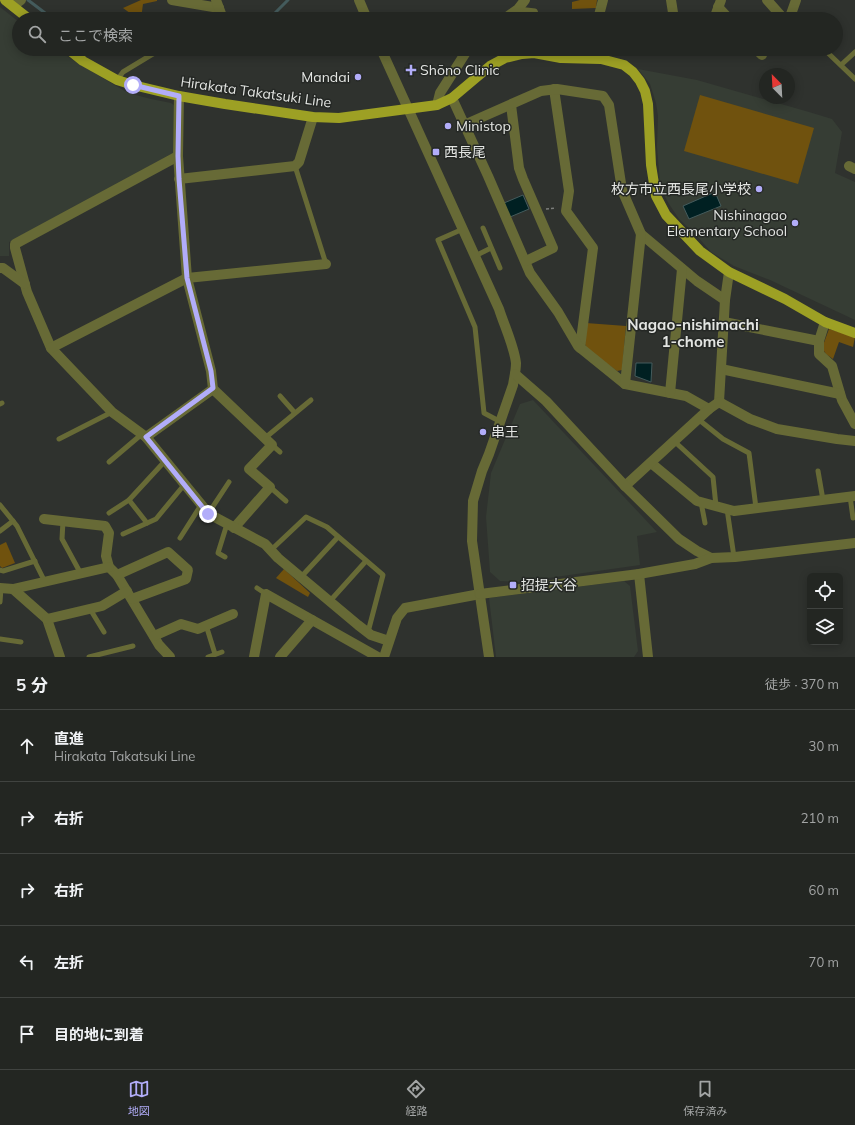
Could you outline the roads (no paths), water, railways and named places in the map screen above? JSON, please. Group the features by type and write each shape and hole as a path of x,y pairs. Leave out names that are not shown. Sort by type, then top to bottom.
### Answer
{"main road":[{"path":"14,2 23,12"},
{"name":"Hirakata Takatsuki Line","path":"77,56 117,80 160,92 225,104 313,117 339,118 437,104 452,98 490,66 505,58 514,56"},
{"name":"Hirakata Takatsuki Line","path":"578,56 601,59 624,65 633,72 640,81 645,91 648,104 651,164 656,196 666,215 700,251 729,272 785,299 825,322 855,333"}],"street":[{"path":"172,0 218,4"},
{"path":"359,0 364,12"},
{"path":"514,12 526,0"},
{"path":"599,12 602,0"},
{"path":"671,0 673,12"},
{"path":"767,0 778,12"},
{"path":"794,12 796,0"},
{"path":"384,56 499,309 516,363 515,374 473,501 472,541 489,657"},
{"path":"437,104 440,93 464,56"},
{"path":"554,89 569,191 566,211 593,248 580,348"},
{"path":"464,125 541,91 557,89 603,96 609,105 622,190 641,234 697,281 726,300"},
{"path":"179,96 179,179 187,278 211,371 213,388 268,442 249,469 270,487 231,526"},
{"path":"452,98 530,272 558,312 578,346 625,384 686,396 709,409"},
{"path":"511,104 519,168 553,248 526,261"},
{"path":"179,179 295,166 299,162 313,117"},
{"path":"178,156 15,244 27,292 51,348 112,412 144,436 208,514 265,544 301,577 371,635 389,641"},
{"path":"625,384 641,234"},
{"path":"51,348 187,278 326,264"},
{"path":"0,268 3,268 25,284"},
{"path":"670,393 682,269"},
{"path":"719,402 729,272"},
{"path":"724,322 819,341"},
{"path":"825,322 819,341 819,354 832,366 842,400 851,412 855,424"},
{"path":"721,369 840,394"},
{"path":"515,374 546,401 625,486 679,539 711,558"},
{"path":"144,436 213,388"},
{"path":"625,486 709,409 719,402"},
{"path":"719,402 750,419 777,429 855,441"},
{"path":"650,463 696,501 734,511 853,496"},
{"path":"44,519 105,526 109,533 106,556 109,567 117,575 130,595 159,645 170,657"},
{"path":"384,657 397,618 405,608 480,594 639,574 695,564 711,558 734,557 855,542"},
{"path":"47,619 102,606 130,595 186,579 188,570 168,552 117,575"},
{"path":"0,588 13,589 109,567"},
{"path":"639,574 648,657"},
{"path":"13,589 47,619 60,657"},
{"path":"254,657 266,594 378,657"},
{"path":"154,636 181,624 198,629 233,614"},
{"path":"280,657 312,620"}],"lane":[{"path":"518,9 536,12"},
{"path":"841,65 855,52"},
{"path":"117,80 123,72 149,56"},
{"path":"831,56 855,79"},
{"path":"295,166 326,264"},
{"path":"483,228 500,268"},
{"path":"463,229 438,240 475,327 484,413 499,421"},
{"path":"475,256 491,248"},
{"path":"280,396 295,414"},
{"path":"280,452 268,442 311,400"},
{"path":"59,439 112,412"},
{"path":"698,419 723,439 749,453 756,508"},
{"path":"109,462 144,436"},
{"path":"674,441 713,478 716,506"},
{"path":"109,513 129,500 165,460"},
{"path":"818,471 823,500"},
{"path":"208,514 229,482"},
{"path":"124,534 156,519 184,485"},
{"path":"270,487 286,501"},
{"path":"853,496 853,518"},
{"path":"129,500 147,524"},
{"path":"701,502 705,523"},
{"path":"0,505 17,526 45,582"},
{"path":"180,538 201,505"},
{"path":"727,509 734,557"},
{"path":"271,550 306,517 326,527 383,575 368,632"},
{"path":"0,531 13,521"},
{"path":"63,521 62,539 81,574"},
{"path":"225,557 218,553 231,526"},
{"path":"301,577 338,537"},
{"path":"0,570 3,571 34,561"},
{"path":"330,601 366,561"},
{"path":"0,588 0,602"},
{"path":"257,588 266,594"},
{"path":"90,609 104,632"},
{"path":"206,625 216,654"},
{"path":"0,639 21,642"},
{"path":"89,657 133,646"},
{"path":"208,657 222,652"}],"water":[{"path":"715,192 721,206 689,219 683,206"},
{"path":"523,195 529,209 510,217 504,203"},
{"path":"636,363 652,363 651,382 635,376"}],"waterway":[{"path":"28,0 44,12"},
{"path":"276,12 288,0"}],"place":[{"name":"Shōno Clinic","path":"411,70"},
{"name":"Mandai","path":"358,77"},
{"name":"Ministop","path":"448,126"},
{"name":"西長尾","path":"436,152"},
{"name":"枚方市立西長尾小学校","path":"759,189"},
{"name":"Nishinagao Elementary School","path":"795,223"},
{"name":"串王","path":"483,432"},
{"name":"招提大谷","path":"513,585"}],"district":[{"name":"Nagao-nishimachi 1-chome","path":"693,334"}]}
